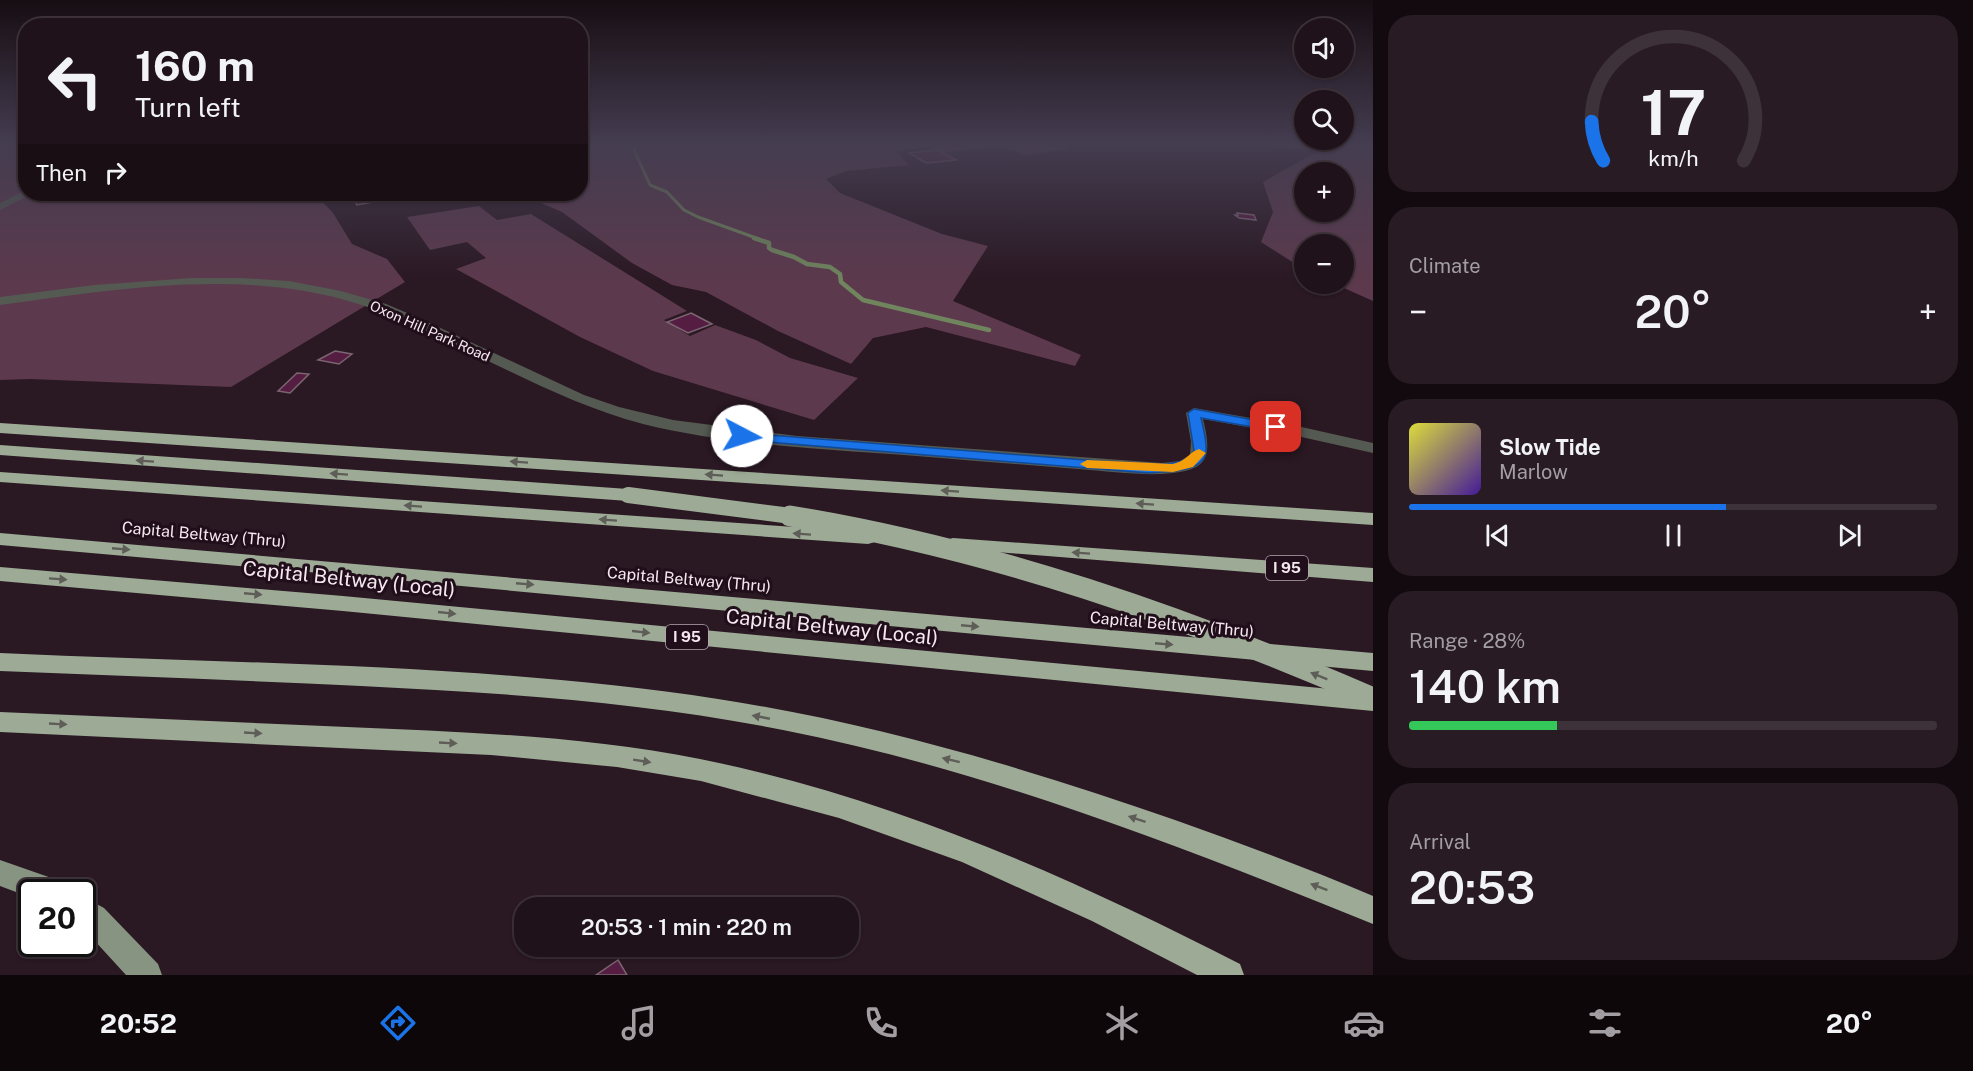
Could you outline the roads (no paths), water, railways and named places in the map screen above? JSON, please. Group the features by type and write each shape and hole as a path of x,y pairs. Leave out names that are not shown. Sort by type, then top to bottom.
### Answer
{"highway":[{"path":"0,428 1373,519"},
{"path":"0,450 628,495 804,518 901,538 999,563 1110,596 1218,635 1373,700"},
{"name":"I 95","path":"0,477 1373,575"},
{"name":"Capital Beltway (Thru)","path":"0,539 284,561 1373,662"},
{"name":"Capital Beltway (Local)","path":"0,574 246,593 1109,679 1373,700"},
{"path":"0,662 439,681 598,693 721,710 839,732 993,771 1150,823 1373,910"},
{"path":"0,722 575,750 699,770 814,797 938,838 1044,882 1160,938 1228,975"}],"main road":[{"path":"0,873 18,879"},
{"path":"96,920 138,971"}],"lane":[{"path":"0,207 18,197"},
{"name":"Oxon Hill Park Road","path":"0,301 139,284 178,282 264,283 320,291 363,301 390,311 529,375 616,411 683,427 742,436 1013,459 1148,469 1173,468 1188,464 1197,457 1200,451 1194,413 1373,448"}],"waterway":[{"path":"658,188 667,192 684,210 759,239"},
{"path":"754,238 769,243 769,248 772,250 807,264 830,267 840,274 841,282 863,300 989,330"}]}
